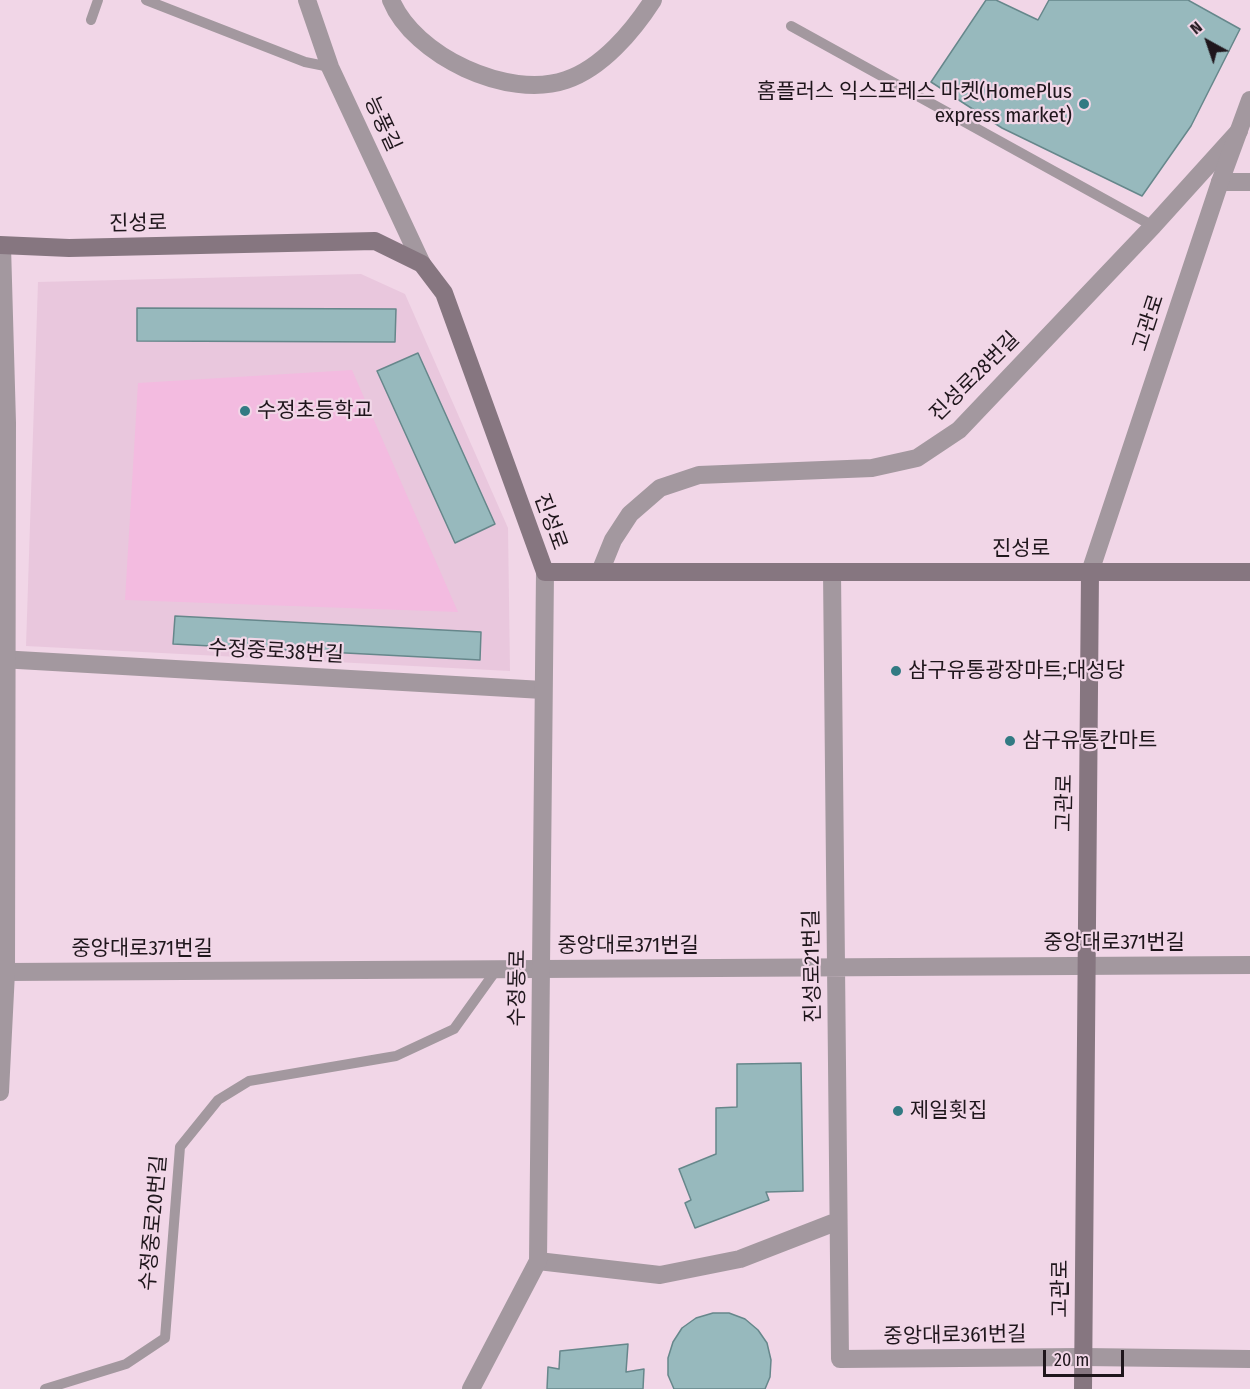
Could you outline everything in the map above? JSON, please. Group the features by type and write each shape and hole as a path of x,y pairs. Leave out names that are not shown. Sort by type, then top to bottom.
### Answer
{"main road":[{"name":"진성로","path":"1,246 81,248 375,241 422,264 444,293 545,572 1250,572"},
{"name":"고관로","path":"1083,1389 1090,572"}],"street":[{"name":"능풍길","path":"307,0 330,67 422,264"},
{"path":"391,0 397,14 436,53 478,75 523,85 566,80 603,60 653,0"},
{"name":"고관로","path":"1090,572 1220,182 1250,100"},
{"name":"진성로28번길","path":"600,572 612,540 630,514 660,488 699,475 872,468 917,458 959,430 1154,226 1250,119"},
{"path":"1220,182 1250,182"},
{"path":"0,1092 6,972 1,246"},
{"name":"수정동로","path":"471,1389 538,1261 545,572"},
{"name":"진성로21번길","path":"832,572 840,1359"},
{"name":"수정중로38번길","path":"3,659 543,690"},
{"name":"중앙대로371번길","path":"6,972 1250,965"},
{"path":"538,1261 660,1275 740,1259 838,1221"},
{"name":"중앙대로361번길","path":"840,1359 1083,1357 1250,1359"}],"lane":[{"path":"92,20 98,0"},
{"path":"146,0 305,62 330,67"},
{"path":"791,26 1154,226"},
{"name":"수정중로20번길","path":"45,1389 126,1364 165,1338 180,1147 218,1100 249,1081 396,1056 454,1029 497,969"}],"shaded area":[{"name":"수정초등학교","path":"361,274 405,294 508,528 510,671 26,646 38,282"},
{"path":"352,370 458,612 125,600 138,383"}],"building":[{"name":"홈플러스 익스프레스 마켓(HomePlus express market)","path":"986,0 996,0 1038,20 1049,0 1188,0 1240,29 1191,126 1142,196 1002,128 931,82"},
{"path":"137,308 396,309 395,342 137,341"},
{"path":"418,353 495,524 455,543 377,371"},
{"path":"175,616 481,632 480,660 173,644"},
{"path":"801,1063 803,1191 766,1192 769,1200 695,1228 685,1203 691,1200 679,1169 716,1154 716,1108 737,1107 737,1064"},
{"path":"713,1313 729,1313 745,1319 758,1330 767,1343 771,1360 770,1377 765,1389 674,1389 668,1375 668,1358 673,1342 682,1328 696,1318"},
{"path":"628,1344 626,1372 644,1369 643,1389 547,1389 548,1367 559,1369 560,1351"}],"place":[{"name":"홈플러스 익스프레스 마켓(HomePlus express market)","path":"1084,104"},
{"name":"수정초등학교","path":"245,411"},
{"name":"삼구유통광장마트;대성당","path":"896,671"},
{"name":"삼구유통칸마트","path":"1010,741"},
{"name":"제일횟집","path":"898,1111"}]}
